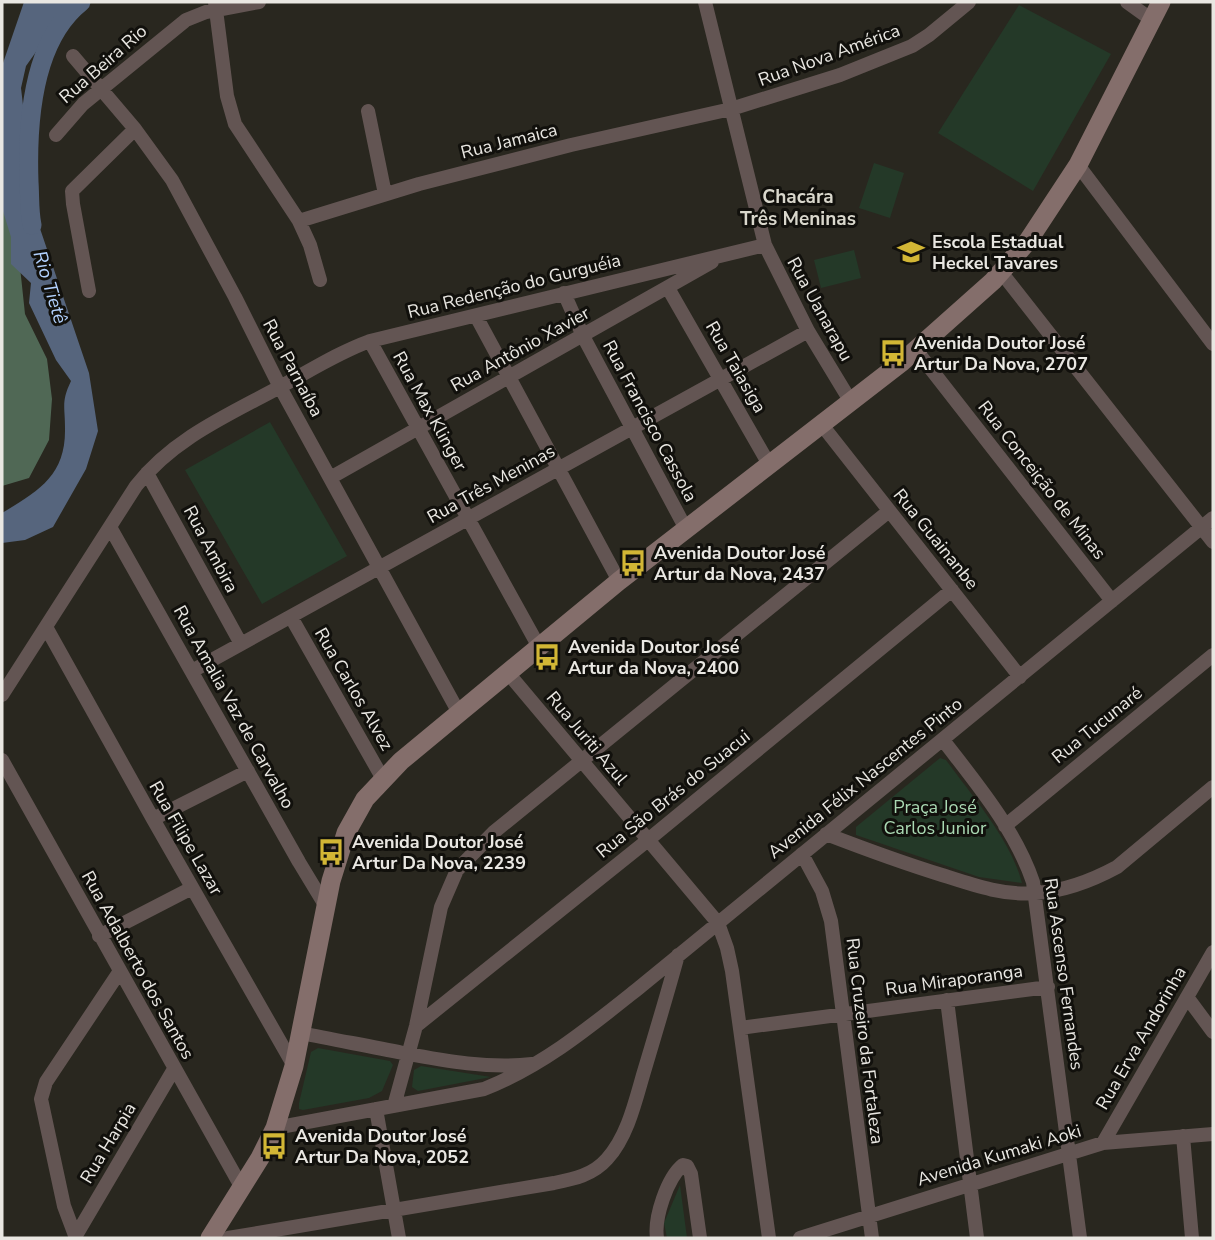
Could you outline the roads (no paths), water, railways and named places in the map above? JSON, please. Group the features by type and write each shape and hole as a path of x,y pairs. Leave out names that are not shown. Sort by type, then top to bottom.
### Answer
{"main road":[{"path":"210,1238 242,1188 275,1128 294,1066 325,905 346,833 365,799 383,779 459,713 619,581 916,350 1001,272 1045,218 1078,165 1161,2"}],"street":[{"name":"Rua Beira Rio","path":"57,135 73,115 102,88 178,25 216,6 259,2"},
{"name":"Rua Uanarapu","path":"705,2 765,244 808,331 851,402"},
{"name":"Rua Nova América","path":"731,109 894,55 929,35 969,2"},
{"path":"1127,2 1152,20"},
{"path":"216,6 227,96 235,124 299,221 320,280"},
{"name":"Rua Parnaíba","path":"73,56 135,128 172,180 280,387 459,713"},
{"name":"Rua Jamaica","path":"299,221 384,194 571,145 731,109"},
{"path":"368,111 384,194"},
{"path":"89,292 72,191 135,128"},
{"path":"1078,165 1213,344"},
{"name":"Rua Redenção do Gurguéia","path":"280,387 370,341 765,244"},
{"name":"Rua Antônio Xavier","path":"330,478 728,253"},
{"path":"1001,272 1208,523 1213,541"},
{"name":"Rua Taiasiga","path":"668,288 770,466"},
{"name":"Rua Francisco Cassola","path":"564,293 631,429 686,529"},
{"path":"475,316 619,581"},
{"name":"Rua Três Meninas","path":"192,671 808,331"},
{"name":"Rua Max Klinger","path":"370,341 539,647"},
{"name":"Rua Conceição de Minas","path":"916,350 1112,601"},
{"path":"2,695 147,472 192,435 280,387"},
{"name":"Rua Guainanbe","path":"822,425 1020,677"},
{"name":"Rua Ambira","path":"147,472 241,644"},
{"path":"394,1106 416,1026 441,907 457,870 494,832 889,511"},
{"name":"Avenida Félix Nascentes Pinto","path":"275,1128 484,1089 537,1063 587,1029 1208,523"},
{"name":"Rua Amalia Vaz de Carvalho","path":"110,527 325,905"},
{"name":"Rua São Brás do Suacui","path":"416,1026 648,840 952,590"},
{"name":"Rua Carlos Alvez","path":"291,617 383,779"},
{"name":"Rua Filipe Lazar","path":"46,627 294,1066"},
{"name":"Rua Tucunaré","path":"1005,826 1213,655"},
{"name":"Rua Juriti Azul","path":"508,673 718,923"},
{"name":"Rua Ascenso Fernandes","path":"943,740 1005,826 1027,865 1035,894 1080,1238"},
{"name":"Rua Adalberto dos Santos","path":"2,760 242,1188"},
{"path":"153,819 248,771"},
{"path":"826,834 888,858 995,891 1035,894 1066,888 1101,876 1117,867 1213,787"},
{"name":"Rua Cruzeiro da Fortaleza","path":"802,854 827,905 872,1238"},
{"path":"99,936 192,888"},
{"path":"718,923 732,971 769,1238"},
{"name":"Rua Erva Andorinha","path":"1103,1143 1213,952"},
{"path":"228,1238 554,1183 577,1178 597,1168 608,1158 621,1138 631,1114 678,955"},
{"path":"75,1238 64,1206 41,1099 46,1083 120,971"},
{"name":"Rua Miraporanga","path":"740,1028 1048,987"},
{"path":"1187,997 1213,1032"},
{"path":"947,1000 977,1238"},
{"name":"Avenida Félix Nascentes Pinto","path":"301,1033 409,1054 499,1066 537,1063"},
{"name":"Rua Harpia","path":"75,1238 174,1069"},
{"path":"376,1108 399,1238"},
{"name":"Avenida Kumaki Aoki","path":"800,1238 1103,1143 1213,1135"},
{"path":"1183,1136 1192,1238"},
{"path":"657,1238 658,1212 675,1175 683,1165 687,1166 691,1174 700,1238"}],"water":[{"name":"Rio Tietê","path":"24,2 77,2 67,8 26,66 21,88 30,199 89,373 98,431 86,469 53,527 25,540 2,543 2,513 28,497 48,480 61,458 65,399 71,381 56,360 29,303 31,283 11,264 11,237 2,208 2,66"}],"waterway":[{"name":"Rio Tietê","path":"32,225 29,135 36,85 52,38 81,2"}],"place":[{"name":"Escola Estadual Heckel Tavares","path":"911,252"},
{"name":"Avenida Doutor José Artur Da Nova, 2707","path":"893,353"},
{"name":"Avenida Doutor José Artur da Nova, 2437","path":"633,563"},
{"name":"Avenida Doutor José Artur da Nova, 2400","path":"547,657"},
{"name":"Avenida Doutor José Artur Da Nova, 2239","path":"331,852"},
{"name":"Avenida Doutor José Artur Da Nova, 2052","path":"274,1146"}],"district":[{"name":"Chacára Três Meninas","path":"798,207"}],"park label":[{"name":"Praça José Carlos Junior","path":"935,817"}]}
